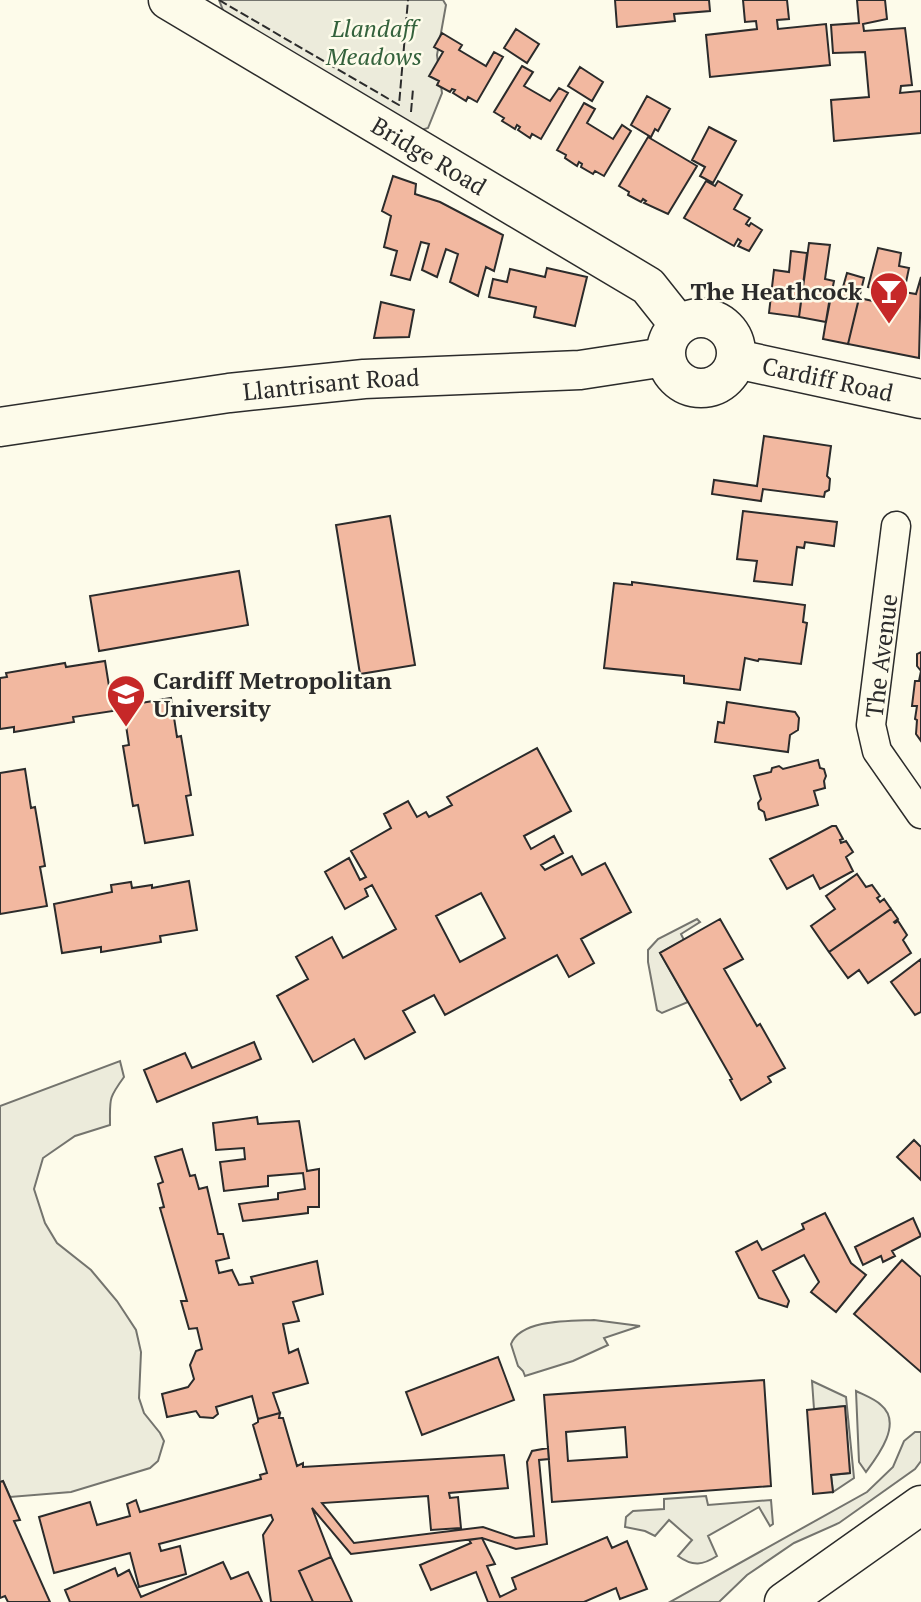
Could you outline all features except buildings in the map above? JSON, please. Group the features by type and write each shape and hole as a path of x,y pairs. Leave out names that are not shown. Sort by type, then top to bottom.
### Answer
{"main road":[{"name":"Bridge Road","path":"168,0 649,286 673,341"},
{"path":"701,318 723,325 736,344 736,359 728,377 708,388 696,389 685,385 675,378 668,368 673,341 690,320 701,318"},
{"name":"Llantrisant Road","path":"0,427 229,393 363,379 580,370 673,341"},
{"name":"Cardiff Road","path":"736,359 921,399"},
{"path":"784,1602 918,1513"}],"street":[{"name":"The Avenue","path":"897,526 871,725 877,751 921,814"}],"green space":[{"name":"Llandaff Meadows","path":"219,0 443,0 446,5 437,55 442,93 428,128 412,133 228,23"},
{"path":"697,919 700,922 681,934 684,940 660,953 688,1002 662,1013 657,1010 648,950 658,939"},
{"path":"120,1061 124,1077 111,1100 110,1125 75,1136 43,1158 34,1189 45,1223 57,1243 91,1270 117,1301 136,1330 141,1352 139,1398 144,1413 164,1441 158,1461 150,1468 71,1492 10,1497 3,1481 0,1482 0,1106"},
{"path":"594,1320 640,1326 604,1338 608,1345 573,1361 525,1376 518,1366 511,1344 516,1336 525,1330 548,1323"},
{"path":"812,1381 846,1397 854,1478 833,1492 831,1475 850,1473 844,1406 814,1409"},
{"path":"856,1391 881,1405 890,1421 886,1439 866,1472 859,1462"},
{"path":"915,1432 921,1432 921,1461 915,1469 839,1523 794,1543 747,1575 719,1602 670,1602 867,1492 893,1467 904,1441"},
{"path":"706,1496 708,1505 771,1500 773,1524 770,1526 759,1507 708,1536 717,1556 698,1563 688,1562 678,1556 692,1540 669,1520 655,1536 625,1527 626,1517 633,1511 664,1509 664,1499"}],"fence":[{"path":"219,0 399,105 408,0"},
{"path":"411,112 413,89"}],"place":[{"name":"The Heathcock","path":"889,325"},
{"name":"Cardiff Metropolitan University","path":"126,728"}]}
